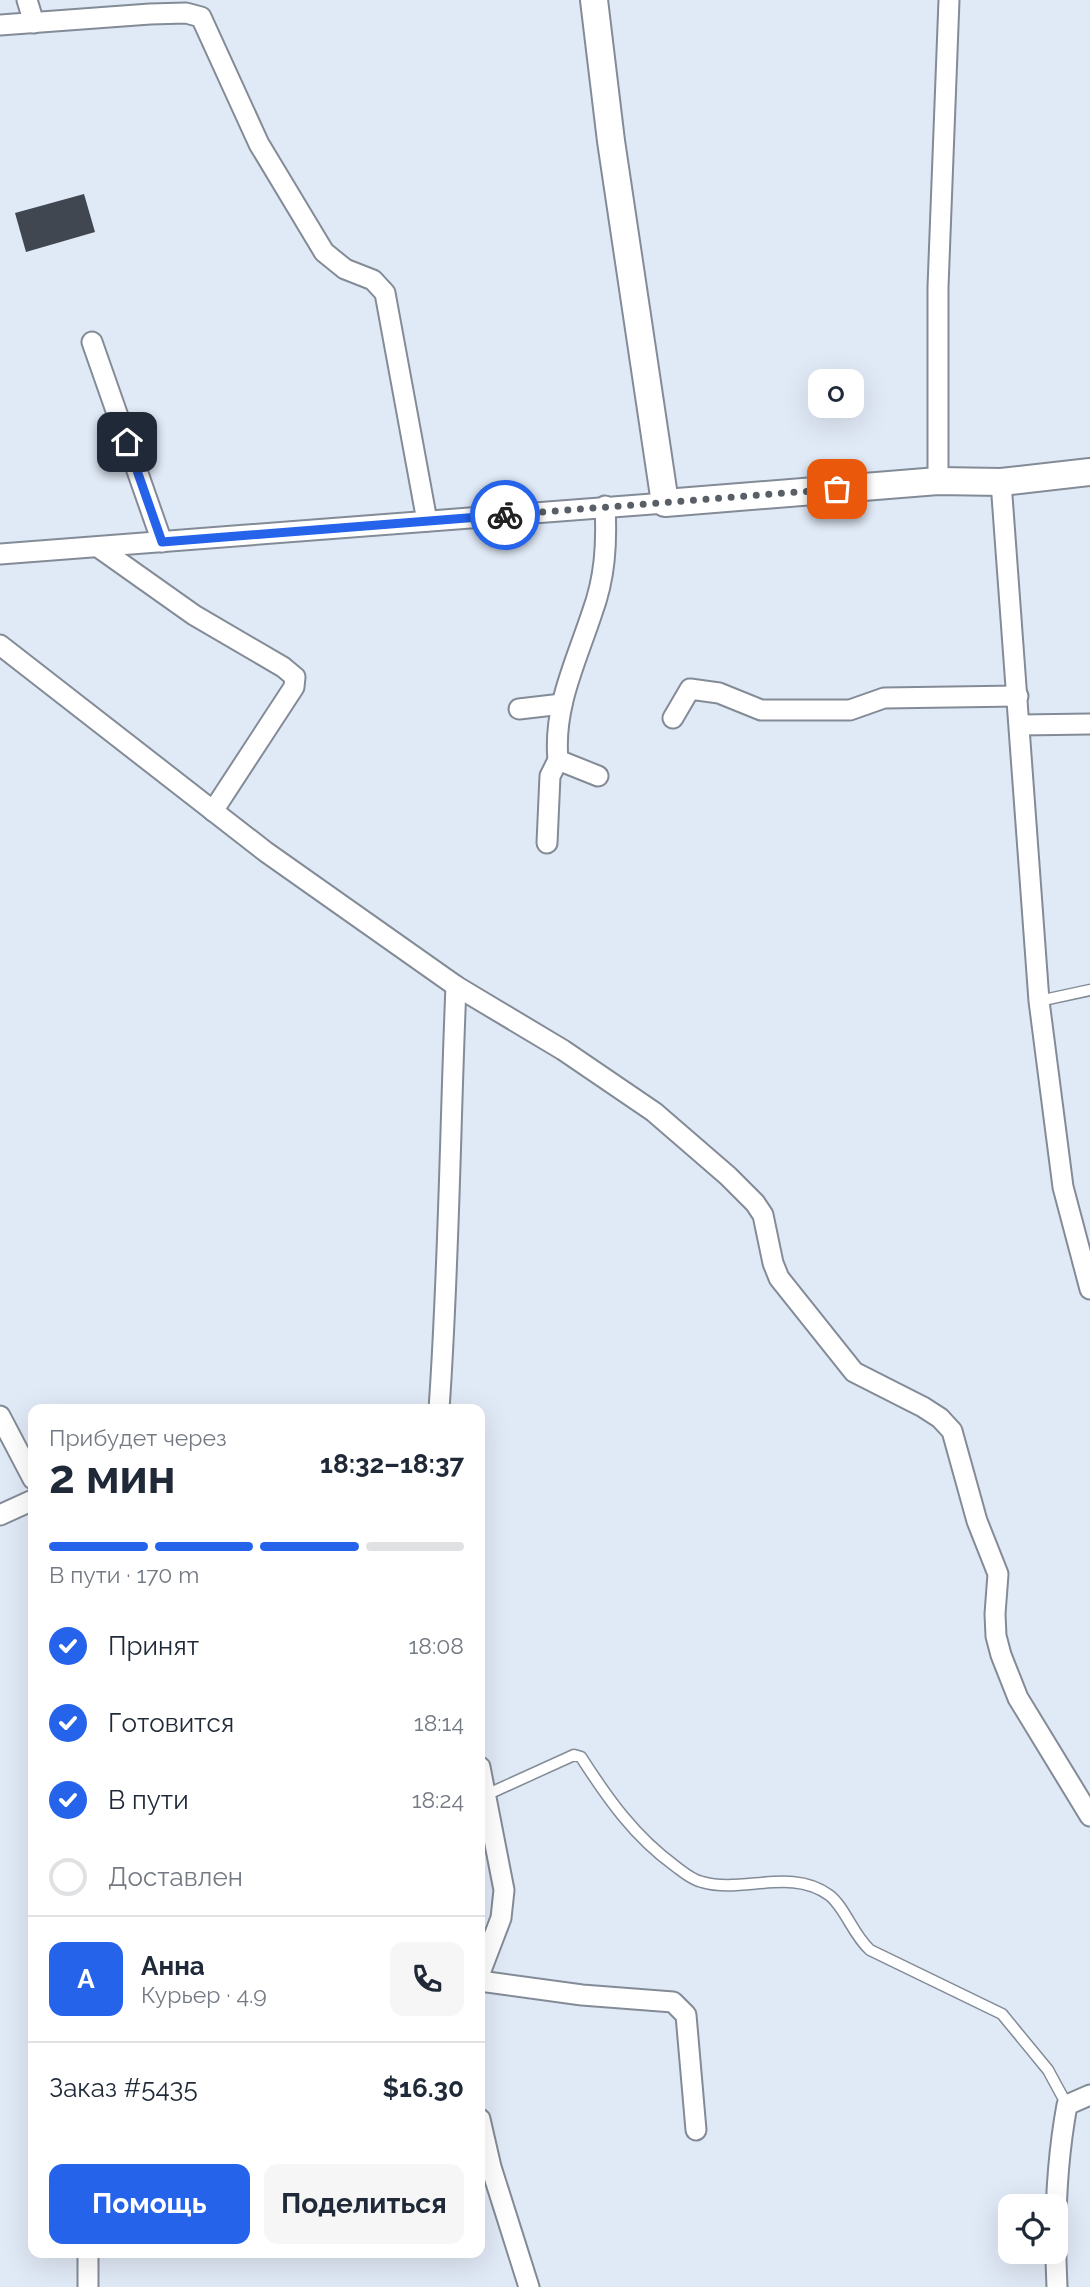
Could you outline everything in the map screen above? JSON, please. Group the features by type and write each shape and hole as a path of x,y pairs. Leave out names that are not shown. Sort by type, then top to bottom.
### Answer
{"main road":[{"path":"594,0 611,141 665,503 938,481 1001,482 1090,472"}],"street":[{"path":"27,0 34,23"},
{"path":"938,481 938,287 948,0"},
{"path":"0,25 149,7 201,17 259,144 324,252 345,269 373,280 385,293 427,521"},
{"path":"92,342 162,542"},
{"path":"1001,482 1039,1000 1063,1187 1090,1289"},
{"path":"0,554 665,503"},
{"path":"547,843 550,776 558,760 556,738 566,682 593,613 607,548 605,506"},
{"path":"98,547 194,615 283,667 295,677 295,687 213,811"},
{"path":"0,645 266,852 456,986 563,1050 654,1112 755,1203 763,1215 773,1263 779,1278 854,1372 923,1407 940,1418 952,1431 977,1521 998,1574 995,1614 996,1636 1001,1655 1017,1698 1090,1816"},
{"path":"673,718 690,689 719,693 761,710 850,710 884,698 1018,696"},
{"path":"519,709 562,704"},
{"path":"1020,725 1090,724"},
{"path":"558,760 598,776"},
{"path":"439,1404 448,1253 456,986"},
{"path":"0,1416 28,1469"},
{"path":"0,1514 28,1502"},
{"path":"485,1790 504,1889 501,1919 485,1960"},
{"path":"485,1982 582,1995 657,1999 673,2002 682,2008 686,2015 696,2130"},
{"path":"1057,2287 1057,2208 1061,2141 1067,2105 1090,2095"},
{"path":"485,2141 529,2287"},
{"path":"88,2258 88,2287"}],"lane":[{"path":"1039,1000 1090,990"},
{"path":"486,1795 574,1755 581,1757 630,1827 691,1878 703,1883 776,1881 813,1888 828,1895 859,1941 870,1950 1002,2014 1048,2070 1067,2105"}],"building":[{"path":"84,194 95,232 26,252 15,213"}],"way so far":[{"path":"505,515 837,489"}],"place":[{"name":"O","path":"837,489"}],"route":[{"path":"127,442 162,542 505,515"}]}
